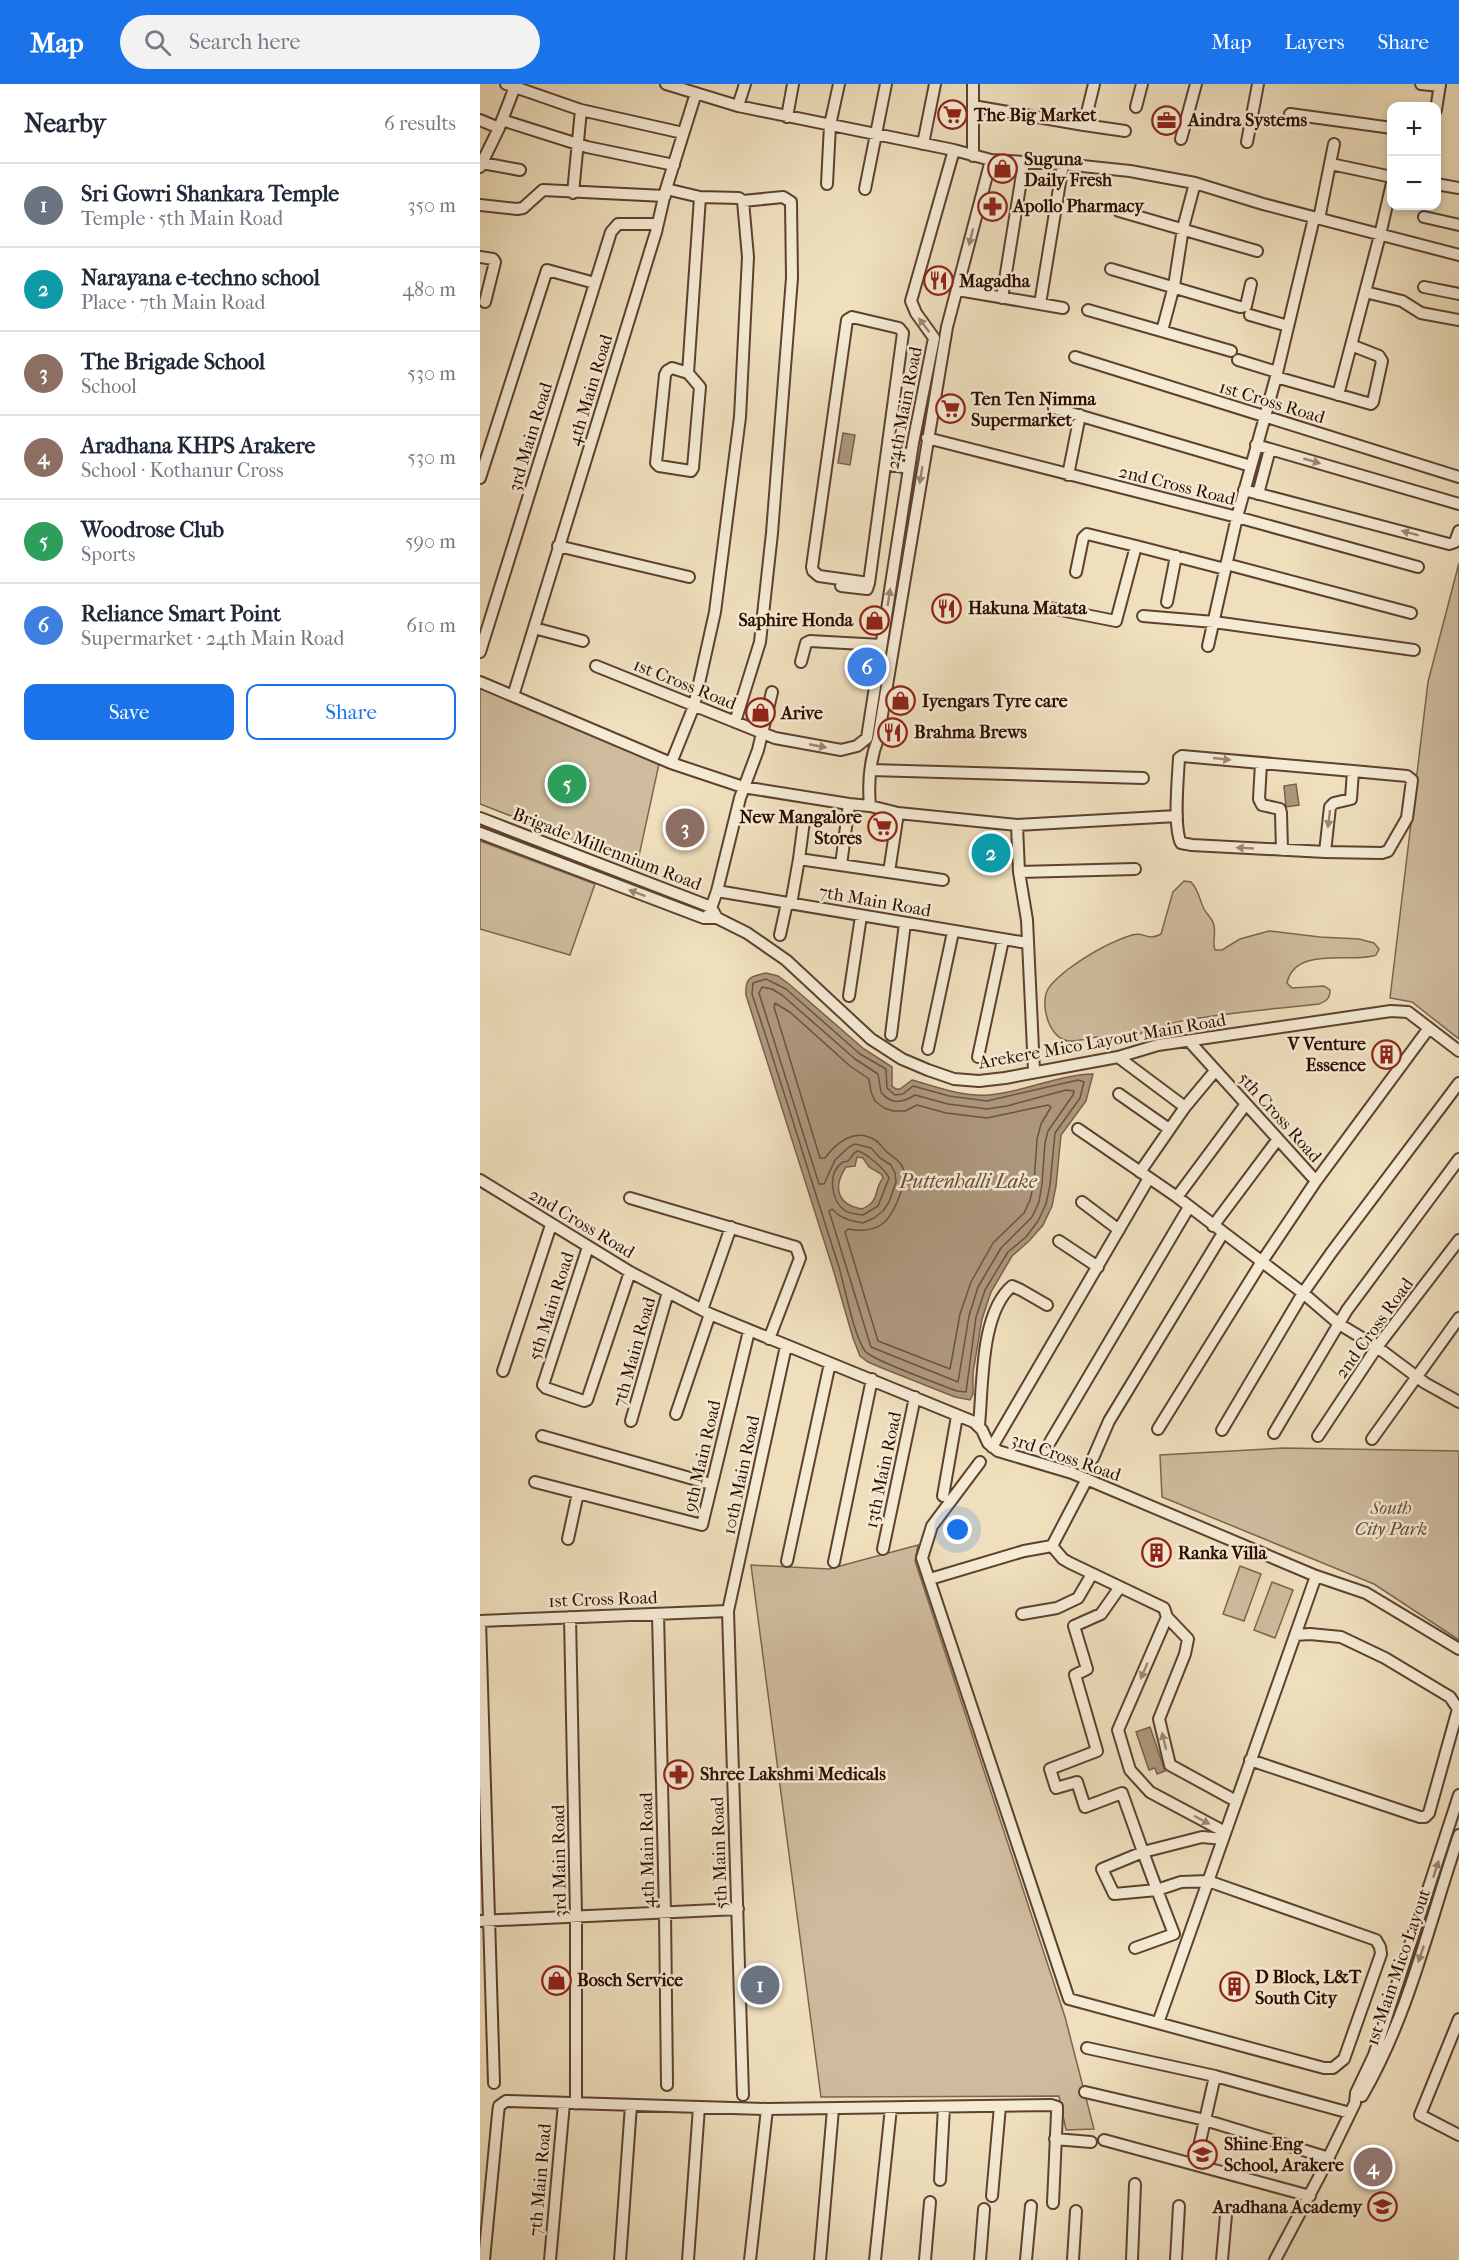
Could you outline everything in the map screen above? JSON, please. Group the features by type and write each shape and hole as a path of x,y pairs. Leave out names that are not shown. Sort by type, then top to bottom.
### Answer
{"street":[{"path":"666,84 738,106 876,136 954,150 991,160 1130,171 1195,183 1380,236 1459,255"},
{"path":"738,106 745,84"},
{"path":"787,117 793,84"},
{"path":"827,184 830,125 839,84"},
{"path":"866,189 886,84"},
{"path":"923,144 935,84"},
{"path":"973,84 973,156"},
{"path":"1084,125 1094,84"},
{"path":"1136,107 1142,84"},
{"path":"1181,140 1196,84"},
{"path":"1247,142 1258,84"},
{"path":"1421,84 1440,85 1438,102"},
{"path":"520,170 481,166 501,124 512,85 581,110 683,133"},
{"name":"4th Main Road","path":"513,696 696,93"},
{"path":"973,106 1125,132"},
{"path":"573,193 581,110"},
{"path":"1290,114 1387,127"},
{"path":"480,120 674,165"},
{"path":"1208,646 1237,517 1263,417 1277,375 1331,164 1334,144"},
{"name":"24th Main Road","path":"870,806 869,791 881,645 911,455 934,338 915,313 911,301 954,150"},
{"name":"24th Main Road","path":"873,742 947,327 991,160"},
{"path":"1002,298 1024,162"},
{"path":"1040,304 1063,164"},
{"path":"1331,164 1387,176"},
{"path":"1162,331 1174,286 1183,228 1195,183"},
{"path":"1441,185 1459,188"},
{"path":"480,205 523,208 543,190 573,193 666,193 738,198 743,201 783,197 791,202 792,278 772,533 760,642 735,722"},
{"path":"687,374 672,368 667,370 665,375 656,463 659,466 691,471 700,387 687,374 700,196"},
{"path":"671,764 694,706 715,612 740,417 748,256 743,201"},
{"path":"1338,395 1387,205"},
{"path":"1119,211 1257,251"},
{"path":"1424,218 1459,225"},
{"name":"3rd Main Road","path":"480,652 611,232 618,224 658,224"},
{"path":"480,257 493,259 495,262 484,302"},
{"path":"1111,269 1244,308 1251,284"},
{"path":"480,478 546,270 595,283"},
{"path":"1424,287 1459,294"},
{"path":"958,290 1063,308"},
{"path":"1365,292 1402,301 1421,313 1459,320"},
{"path":"1088,310 1162,331 1235,356 1277,375 1364,404 1371,404 1382,361 1378,356 1351,345"},
{"path":"1250,315 1288,326"},
{"path":"841,586 867,589 868,583 886,464 888,450 903,333 899,328 849,318 812,567 815,574 819,576 868,583"},
{"name":"1st Cross Road","path":"1075,357 1459,477"},
{"path":"1054,408 1251,466"},
{"path":"1068,475 1080,415"},
{"name":"2nd Cross Road","path":"927,438 1237,517 1418,567"},
{"path":"1256,445 1459,504"},
{"path":"1258,494 1270,449"},
{"path":"888,450 911,455"},
{"path":"886,464 909,468"},
{"path":"1244,490 1449,544 1455,542 1459,531"},
{"path":"1076,572 1083,538 1087,534 1226,566 1411,613"},
{"path":"558,546 689,577"},
{"path":"1050,608 1116,621 1136,546"},
{"path":"1167,602 1176,556"},
{"path":"1143,616 1214,622 1414,650"},
{"path":"534,628 583,641"},
{"path":"801,662 806,643 810,640 881,645"},
{"name":"1st Cross Road","path":"596,666 761,733"},
{"path":"480,682 671,764 743,787 870,806 898,813 1017,825 1177,816"},
{"path":"712,919 711,907 743,787 758,750 772,692"},
{"path":"761,733 775,738 840,750 873,742"},
{"path":"1180,756 1261,763 1410,777 1412,780 1409,814 1388,851 1382,853 1282,850 1181,843 1178,837 1177,816 1180,756"},
{"path":"1261,763 1259,799 1262,805 1280,809 1282,850"},
{"path":"872,770 1143,778"},
{"path":"1325,852 1330,807 1334,803 1351,799 1353,771"},
{"path":"841,865 849,804"},
{"path":"889,872 898,813"},
{"name":"Brigade Millennium Road","path":"480,818 711,907"},
{"path":"780,935 799,859 804,821"},
{"path":"1017,825 1019,872 1027,920 1034,1071"},
{"name":"Arekere Mico Layout Main Road","path":"480,833 747,933 786,960 871,1039 902,1059 945,1076 971,1081 1005,1078 1118,1057 1158,1045 1391,1011 1408,1012 1459,1051"},
{"path":"799,859 943,880"},
{"path":"1019,872 1135,869"},
{"name":"7th Main Road","path":"717,891 1027,943"},
{"path":"849,996 861,916"},
{"path":"891,1035 905,923"},
{"path":"928,1049 953,932"},
{"path":"978,1057 1003,940"},
{"name":"5th Cross Road","path":"1189,1041 1316,1181 1429,1028"},
{"path":"1118,1057 1185,1107"},
{"path":"992,1447 1119,1230 1144,1175 1169,1129 1215,1071"},
{"path":"1222,1430 1303,1293 1459,1083"},
{"path":"1119,1094 1169,1129"},
{"path":"1178,1197 1246,1104"},
{"path":"1078,1130 1178,1197 1303,1293 1339,1324 1459,1402"},
{"path":"1214,1226 1278,1139"},
{"path":"1274,1433 1339,1324 1459,1159"},
{"name":"2nd Cross Road","path":"480,1180 551,1225 668,1292"},
{"path":"1158,1429 1261,1263 1316,1181"},
{"path":"630,1198 796,1247 800,1258 769,1339"},
{"path":"1082,1202 1119,1230"},
{"path":"1050,1442 1189,1206"},
{"path":"503,1371 551,1225"},
{"path":"676,1414 731,1227"},
{"path":"1093,1458 1109,1421 1223,1233"},
{"path":"1059,1240 1098,1267"},
{"name":"2nd Cross Road","path":"1318,1436 1377,1347 1459,1240"},
{"name":"5th Main Road","path":"588,1247 543,1385 546,1388 584,1401 587,1400 630,1272"},
{"path":"668,1292 749,1331 872,1379 979,1425 988,1335 996,1306 1012,1286 1047,1305"},
{"name":"7th Main Road","path":"631,1421 668,1292"},
{"path":"1372,1439 1459,1318"},
{"name":"9th Main Road","path":"535,1482 702,1525 749,1331"},
{"name":"10th Main Road","path":"728,1611 786,1346"},
{"path":"788,1561 830,1363"},
{"path":"834,1563 872,1379"},
{"name":"13th Main Road","path":"883,1549 915,1397"},
{"path":"943,1496 957,1416"},
{"name":"3rd Cross Road","path":"979,1425 992,1447 1004,1454 1087,1479 1316,1576 1375,1597 1459,1649"},
{"path":"542,1436 711,1484"},
{"path":"980,1462 932,1526 922,1558 1069,1999 1324,2068 1333,2068 1344,2060 1381,1954 1376,1940 1208,1881 1180,1882 1157,1890 1114,1894 1102,1869 1143,1852 1202,1837 1224,1836"},
{"path":"1052,1546 1087,1479"},
{"path":"567,1539 578,1493"},
{"path":"930,1579 1023,1551 1052,1546"},
{"path":"1052,1546 1062,1559 1164,1608 1167,1617 1188,1639 1185,1653 1159,1719 1170,1765 1236,1801"},
{"path":"1022,1614 1057,1608 1078,1598 1092,1574"},
{"path":"1158,2023 1316,1576"},
{"path":"1120,1587 1101,1614 1074,1626 1087,1669 1075,1675 1096,1751 1050,1769 1056,1788 1077,1782 1085,1807 1122,1793 1174,1934 1135,1948"},
{"name":"1st Cross Road","path":"480,1621 728,1611"},
{"name":"5th Main Road","path":"728,1611 743,2095"},
{"name":"4th Main Road","path":"658,1614 667,2085"},
{"name":"3rd Main Road","path":"570,1617 576,1916 576,2104"},
{"path":"1167,1617 1118,1730 1130,1770 1150,1792 1224,1836"},
{"path":"480,1621 485,1920 494,2083"},
{"path":"1251,1760 1420,1817 1425,1817 1429,1812 1458,1707 1450,1697 1385,1658 1341,1637 1295,1635"},
{"name":"1st Main Mico Layout","path":"1275,2260 1310,2196 1353,2108 1381,2063 1397,2026 1456,1837 1459,1795"},
{"path":"485,1920 738,1909"},
{"path":"1459,2019 1420,2115 1459,2135"},
{"path":"1087,2048 1353,2108"},
{"path":"1195,2164 1215,2076"},
{"path":"1085,2092 1205,2120 1329,2158"},
{"path":"484,2260 499,2106 506,2101 767,2109 1051,2105 1057,2107 1053,2203"},
{"name":"7th Main Road","path":"550,2260 564,2103"},
{"path":"620,2260 632,2105"},
{"path":"992,2196 1000,2106"},
{"path":"688,2260 699,2107"},
{"path":"940,2180 944,2107"},
{"path":"875,2260 891,2108"},
{"path":"750,2260 767,2109"},
{"path":"820,2260 833,2109"},
{"path":"1055,2139 1091,2142"},
{"path":"1104,2140 1310,2196"},
{"path":"1132,2260 1135,2184"},
{"path":"925,2260 930,2202"},
{"path":"1026,2260 1031,2206"},
{"path":"1176,2260 1179,2206"},
{"path":"980,2260 984,2209"},
{"path":"1073,2260 1076,2211"},
{"path":"1222,2260 1226,2216"}],"green space":[{"path":"1459,563 1459,1039 1412,1002 1390,998 1428,682"},
{"path":"480,688 659,764 637,865 480,804"},
{"path":"480,841 595,884 570,955 480,929"},
{"path":"1184,881 1194,885 1212,921 1215,950 1222,950 1240,939 1269,931 1359,939 1374,943 1379,949 1376,955 1366,957 1313,960 1301,964 1292,971 1287,983 1292,988 1324,986 1330,990 1328,999 1319,1004 1203,1017 1180,1021 1129,1036 1070,1041 1057,1035 1048,1021 1045,1004 1048,989 1052,984 1074,965 1115,941 1136,934 1152,937 1161,934 1173,892"},
{"name":"South City Park","path":"1284,1448 1459,1451 1459,1640 1374,1584 1162,1497 1160,1455"},
{"path":"918,1545 915,1561 1065,2017 1094,2129 1066,2130 1059,2096 821,2097 751,1565 829,1569"},
{"path":"1240,1566 1261,1574 1244,1621 1223,1614"},
{"path":"1272,1582 1293,1590 1275,1638 1254,1630"}],"water":[{"path":"843,433 855,435 850,465 838,463"},
{"path":"1296,784 1299,805 1286,807 1284,786"},
{"name":"Puttenhalli Lake","path":"766,973 778,976 789,984 864,1049 892,1067 892,1086 896,1089 900,1089 912,1080 960,1093 989,1095 1015,1091 1066,1077 1093,1074 1086,1101 1061,1135 1052,1206 1043,1225 1012,1256 991,1292 982,1319 973,1373 973,1394 970,1400 955,1397 882,1368 860,1356 746,995 748,981 752,977","holes":["857,1157 863,1158 869,1167 881,1174 883,1178 872,1202 862,1209 847,1204 840,1194 839,1182 846,1167 855,1166"]},
{"path":"1150,1727 1165,1771 1157,1774 1155,1768 1149,1770 1136,1732"}],"place":[{"name":"The Big Market","path":"953,115"},
{"name":"Aindra Systems","path":"1167,120"},
{"name":"Suguna Daily Fresh","path":"1003,169"},
{"name":"Apollo Pharmacy","path":"992,206"},
{"name":"Magadha","path":"938,281"},
{"name":"Ten Ten Nimma Supermarket","path":"950,409"},
{"name":"Hakuna Matata","path":"947,608"},
{"name":"Saphire Honda","path":"874,620"},
{"name":"Reliance Smart Point","path":"867,667"},
{"name":"Iyengars Tyre care","path":"901,701"},
{"name":"Arive","path":"760,713"},
{"name":"Brahma Brews","path":"893,732"},
{"name":"Woodrose Club","path":"567,784"},
{"name":"New Mangalore Stores","path":"883,827"},
{"name":"The Brigade School","path":"685,828"},
{"name":"Narayana e-techno school","path":"991,853"},
{"name":"V Venture Essence","path":"1387,1054"},
{"name":"Ranka Villa","path":"1157,1553"},
{"name":"Shree Lakshmi Medicals","path":"679,1774"},
{"name":"Bosch Service","path":"556,1980"},
{"name":"Sri Gowri Shankara Temple","path":"760,1985"},
{"name":"D Block, L&T South City","path":"1234,1987"},
{"name":"Shine Eng School, Arakere","path":"1203,2154"},
{"name":"Aradhana KHPS Arakere","path":"1373,2167"},
{"name":"Aradhana Academy","path":"1383,2207"}]}
